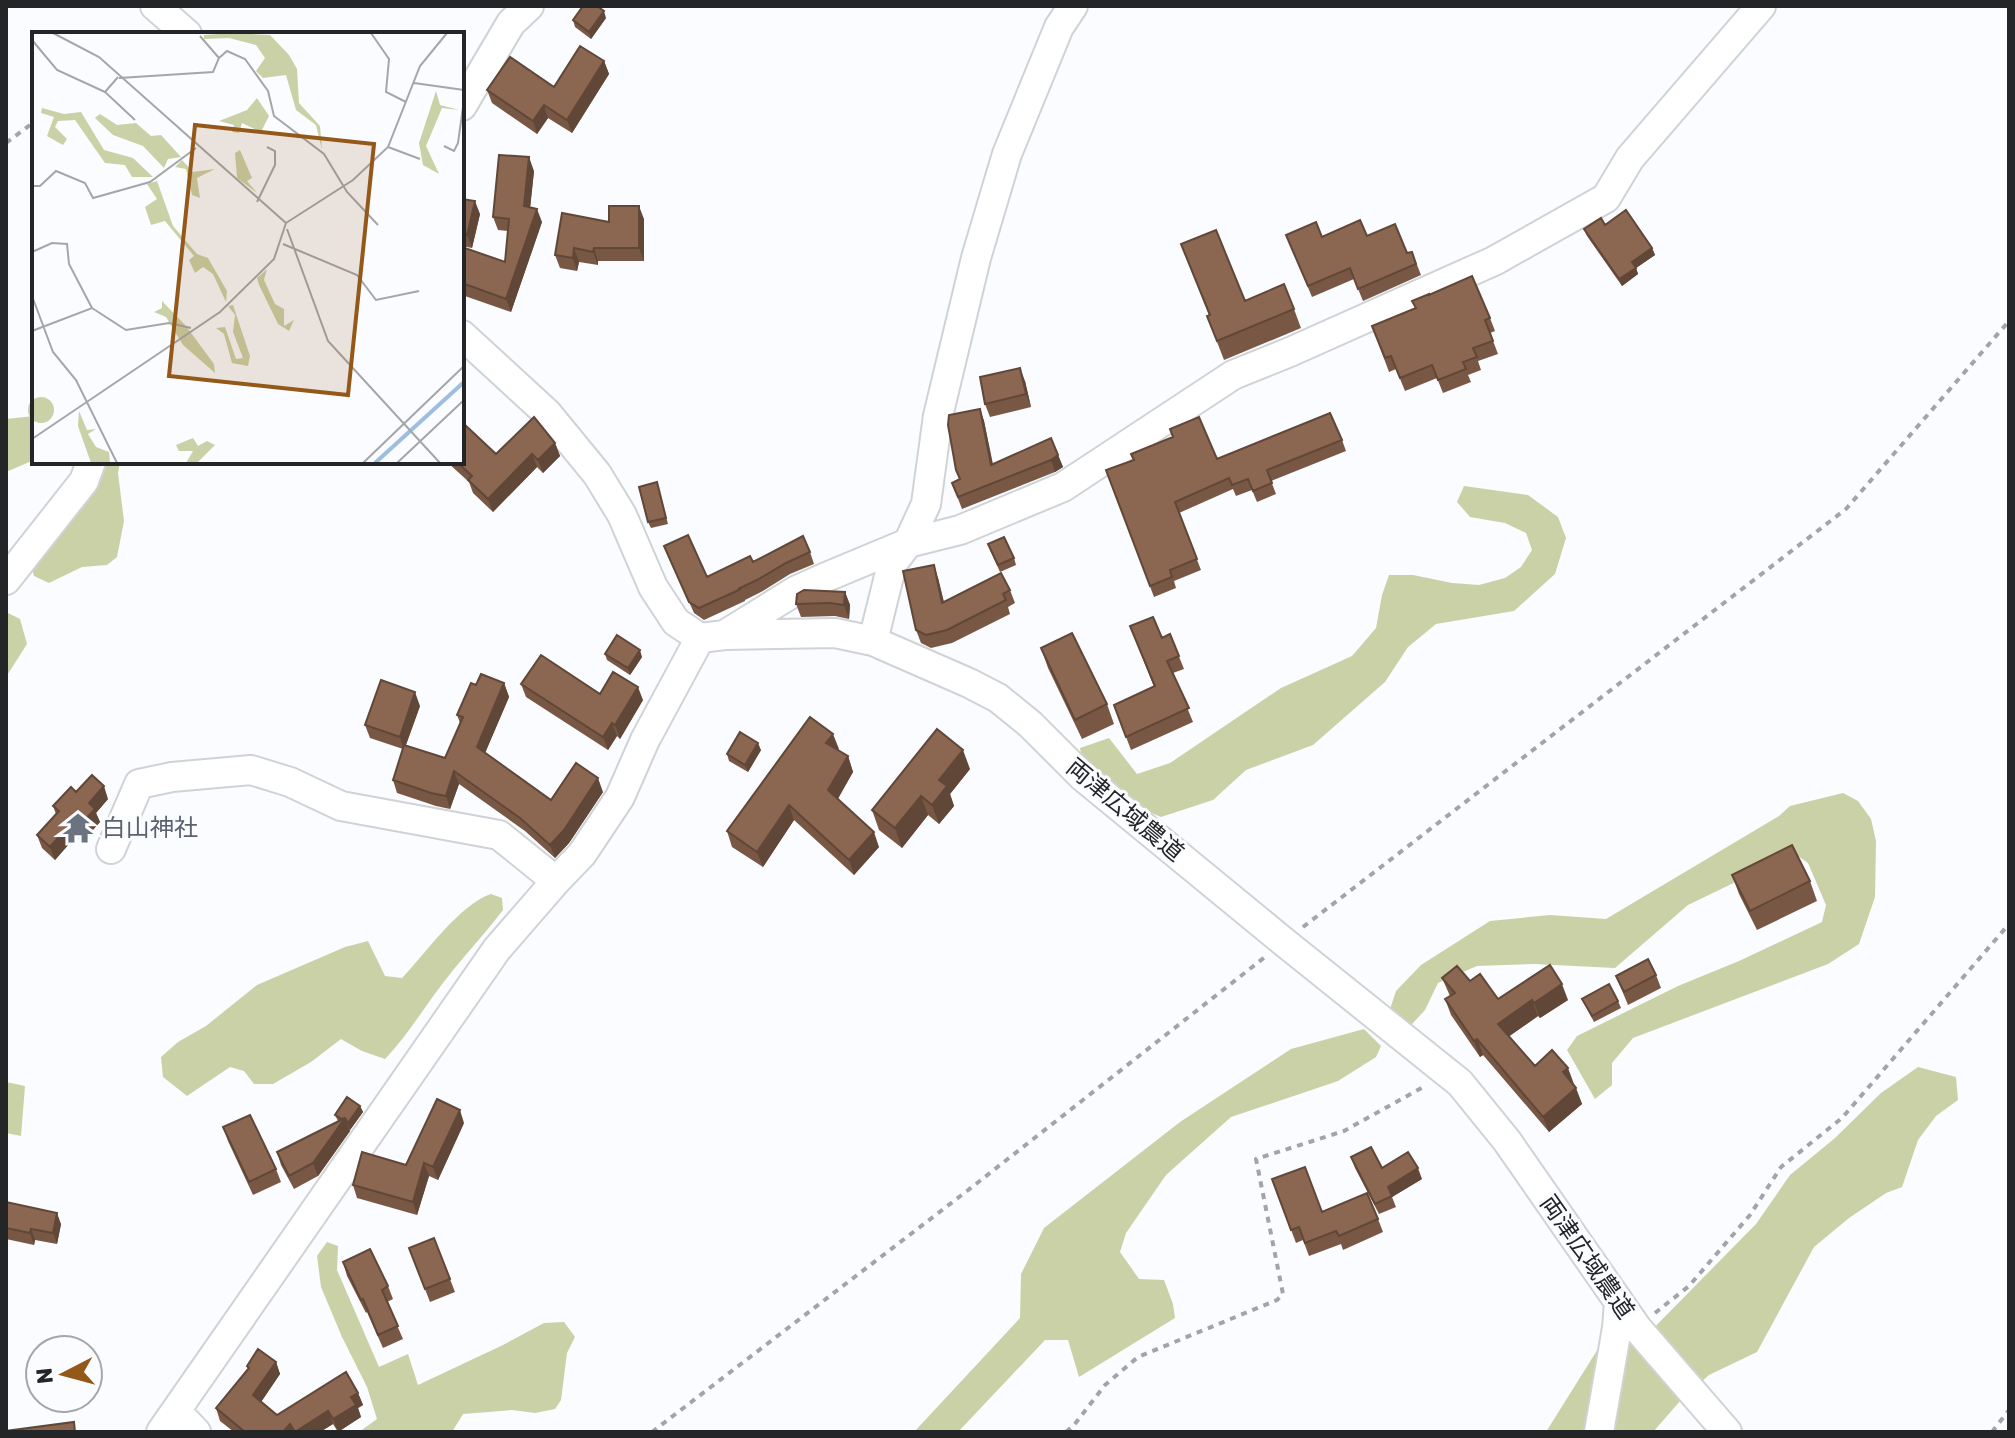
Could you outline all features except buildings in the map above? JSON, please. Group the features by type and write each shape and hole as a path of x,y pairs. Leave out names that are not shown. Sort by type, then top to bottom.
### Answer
{"street":[{"path":"155,6 185,32"},
{"path":"464,103 511,23 529,6"},
{"path":"873,641 892,564 908,543 926,504 938,416 976,258 1007,154 1059,27 1073,6"},
{"path":"196,1432 169,1421 497,949 582,854 620,797 645,740 713,636 797,590 908,543 960,530 1063,487 1233,375 1494,261 1606,198 1630,158 1761,6"},
{"path":"464,337 547,413 597,474 622,515 653,587 676,622 713,636"},
{"path":"6,580 84,481 90,464"},
{"name":"両津広域農道","path":"713,636 835,633 873,641 998,698 1030,724 1083,777 1460,1083 1507,1141 1637,1328 1727,1432"},
{"path":"111,849 139,784 172,777 251,770 290,782 341,806 499,835 556,881"},
{"path":"1599,1432 1619,1302"}],"path":[{"path":"6,143 32,124"},
{"path":"652,1432 1846,509 2009,321"},
{"path":"1637,1328 1689,1286 1750,1215 1781,1167 1842,1118 2009,924"},
{"path":"1066,1432 1105,1385 1138,1357 1277,1300 1283,1294 1256,1159 1344,1131 1447,1073"},
{"path":"1992,1432 2009,1410"}],"green space":[{"path":"32,416 32,461 6,472 6,419"},
{"path":"102,464 120,464 124,521 117,557 107,565 82,567 49,583 34,576 31,565 47,533 91,497"},
{"path":"1464,486 1528,495 1558,517 1566,538 1555,574 1514,611 1436,624 1408,647 1385,682 1313,745 1246,770 1213,800 1161,817 1135,806 1082,760 1080,748 1109,738 1137,774 1170,763 1281,688 1352,656 1376,628 1389,575 1413,575 1479,585 1505,578 1521,567 1532,550 1526,533 1505,523 1470,517 1457,502"},
{"path":"8,613 20,619 27,644 6,677 6,615"},
{"path":"1843,793 1858,801 1871,819 1876,841 1875,897 1859,944 1828,964 1633,1038 1612,1063 1612,1085 1595,1099 1567,1050 1577,1036 1678,986 1822,922 1826,905 1808,863 1798,856 1688,905 1615,968 1534,964 1477,966 1438,983 1425,1010 1412,1024 1396,1020 1389,1012 1396,991 1421,965 1490,921 1550,915 1606,919 1779,816 1790,806"},
{"path":"491,894 502,898 503,910 385,1059 341,1039 311,1062 273,1084 254,1084 244,1071 230,1067 187,1096 163,1077 161,1057 257,985 345,947 368,941 385,976 402,978 455,919 479,899"},
{"path":"1364,1029 1381,1046 1376,1057 1338,1081 1231,1117 1166,1175 1126,1233 1120,1252 1139,1279 1164,1280 1175,1318 1079,1377 1068,1340 1045,1340 958,1432 914,1432 1020,1318 1021,1274 1044,1228 1180,1122 1291,1049"},
{"path":"1918,1067 1956,1077 1958,1100 1936,1116 1918,1140 1902,1187 1886,1193 1849,1218 1814,1247 1757,1352 1709,1375 1681,1400 1653,1432 1546,1432 1601,1344 1627,1329 1638,1344 1756,1224 1790,1175 1835,1138 1881,1093"},
{"path":"6,1082 25,1086 21,1136 6,1133"},
{"path":"327,1242 338,1246 337,1270 379,1367 408,1354 418,1385 544,1323 564,1322 575,1337 567,1353 561,1400 555,1409 535,1413 512,1410 463,1414 452,1432 359,1432 377,1419 367,1387 321,1287 317,1256"}],"place":[{"name":"白山神社","path":"78,828"}]}
